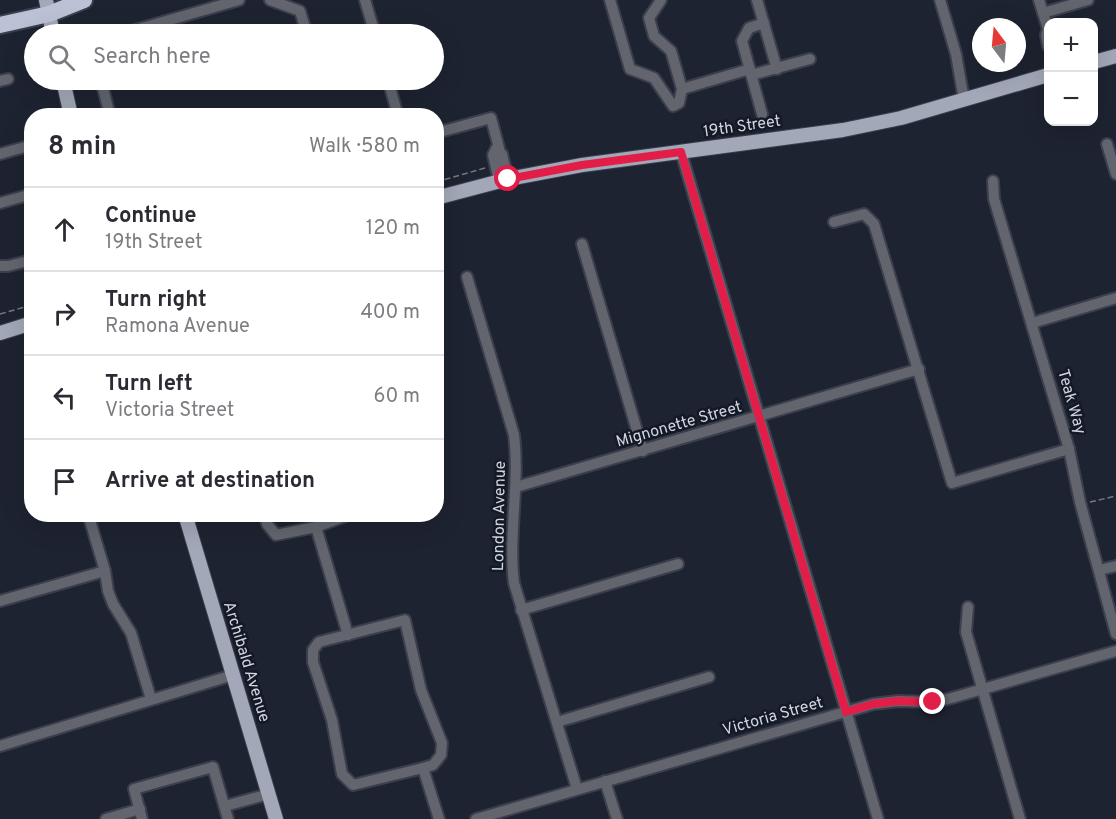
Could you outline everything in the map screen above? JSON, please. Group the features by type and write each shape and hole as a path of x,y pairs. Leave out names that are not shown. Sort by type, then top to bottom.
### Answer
{"highway":[{"path":"0,25 47,7 84,0"}],"main road":[{"path":"47,7 51,24"},
{"path":"1098,61 1116,56"},
{"name":"19th Street","path":"444,196 504,180 582,165 843,130 901,118 1044,76"},
{"path":"65,90 69,108"},
{"path":"0,333 24,326"},
{"name":"Archibald Avenue","path":"187,522 269,794 272,818"}],"street":[{"path":"156,24 239,0"},
{"path":"270,0 300,11 304,24"},
{"path":"365,0 372,24"},
{"path":"610,0 630,69 654,78 673,106 679,102 682,89 671,51 654,36 649,18 661,0"},
{"path":"757,0 777,69"},
{"path":"940,0 956,54 964,100"},
{"path":"1039,0 1044,18"},
{"path":"1043,13 1088,0"},
{"path":"762,114 742,41 749,28 764,23"},
{"path":"682,89 750,72 777,69 810,59"},
{"path":"104,90 109,108"},
{"path":"391,90 396,108"},
{"path":"444,131 491,118 499,148"},
{"path":"1107,144 1116,174"},
{"path":"0,154 24,147"},
{"path":"681,152 878,819"},
{"name":"Teak Way","path":"993,181 994,199 1069,449 1080,502 1116,634"},
{"path":"0,203 24,196"},
{"path":"834,222 864,214 874,224 952,483 1069,449"},
{"path":"582,244 644,451"},
{"path":"0,266 24,262"},
{"name":"London Avenue","path":"466,276 514,435 517,457 512,563 514,583 576,789"},
{"path":"1032,323 1116,298"},
{"name":"Mignonette Street","path":"516,488 919,369"},
{"path":"90,522 105,571 108,591 113,604 131,633 151,699"},
{"path":"267,522 276,535 329,522"},
{"path":"316,527 348,634"},
{"path":"521,610 678,564"},
{"path":"1099,570 1116,566"},
{"path":"0,600 105,571"},
{"path":"968,607 966,633 1020,819"},
{"path":"405,620 421,690 442,743 441,755 433,765 353,785 342,774 332,720 313,663 313,650 319,642 348,634 405,620"},
{"name":"Victoria Street","path":"476,819 873,704 898,701 933,702 983,690 1116,651"},
{"path":"0,746 233,675"},
{"path":"557,722 710,677"},
{"path":"106,819 141,814 134,789 213,767 228,819"},
{"path":"423,768 439,819"},
{"path":"605,781 617,819"},
{"path":"225,806 269,794"}],"path":[{"path":"444,180 489,167"},
{"path":"0,314 24,307"},
{"path":"1080,502 1094,502 1116,496"}],"route":[{"path":"508,179 582,165 681,152 846,712 873,704 898,701 933,702"}]}
